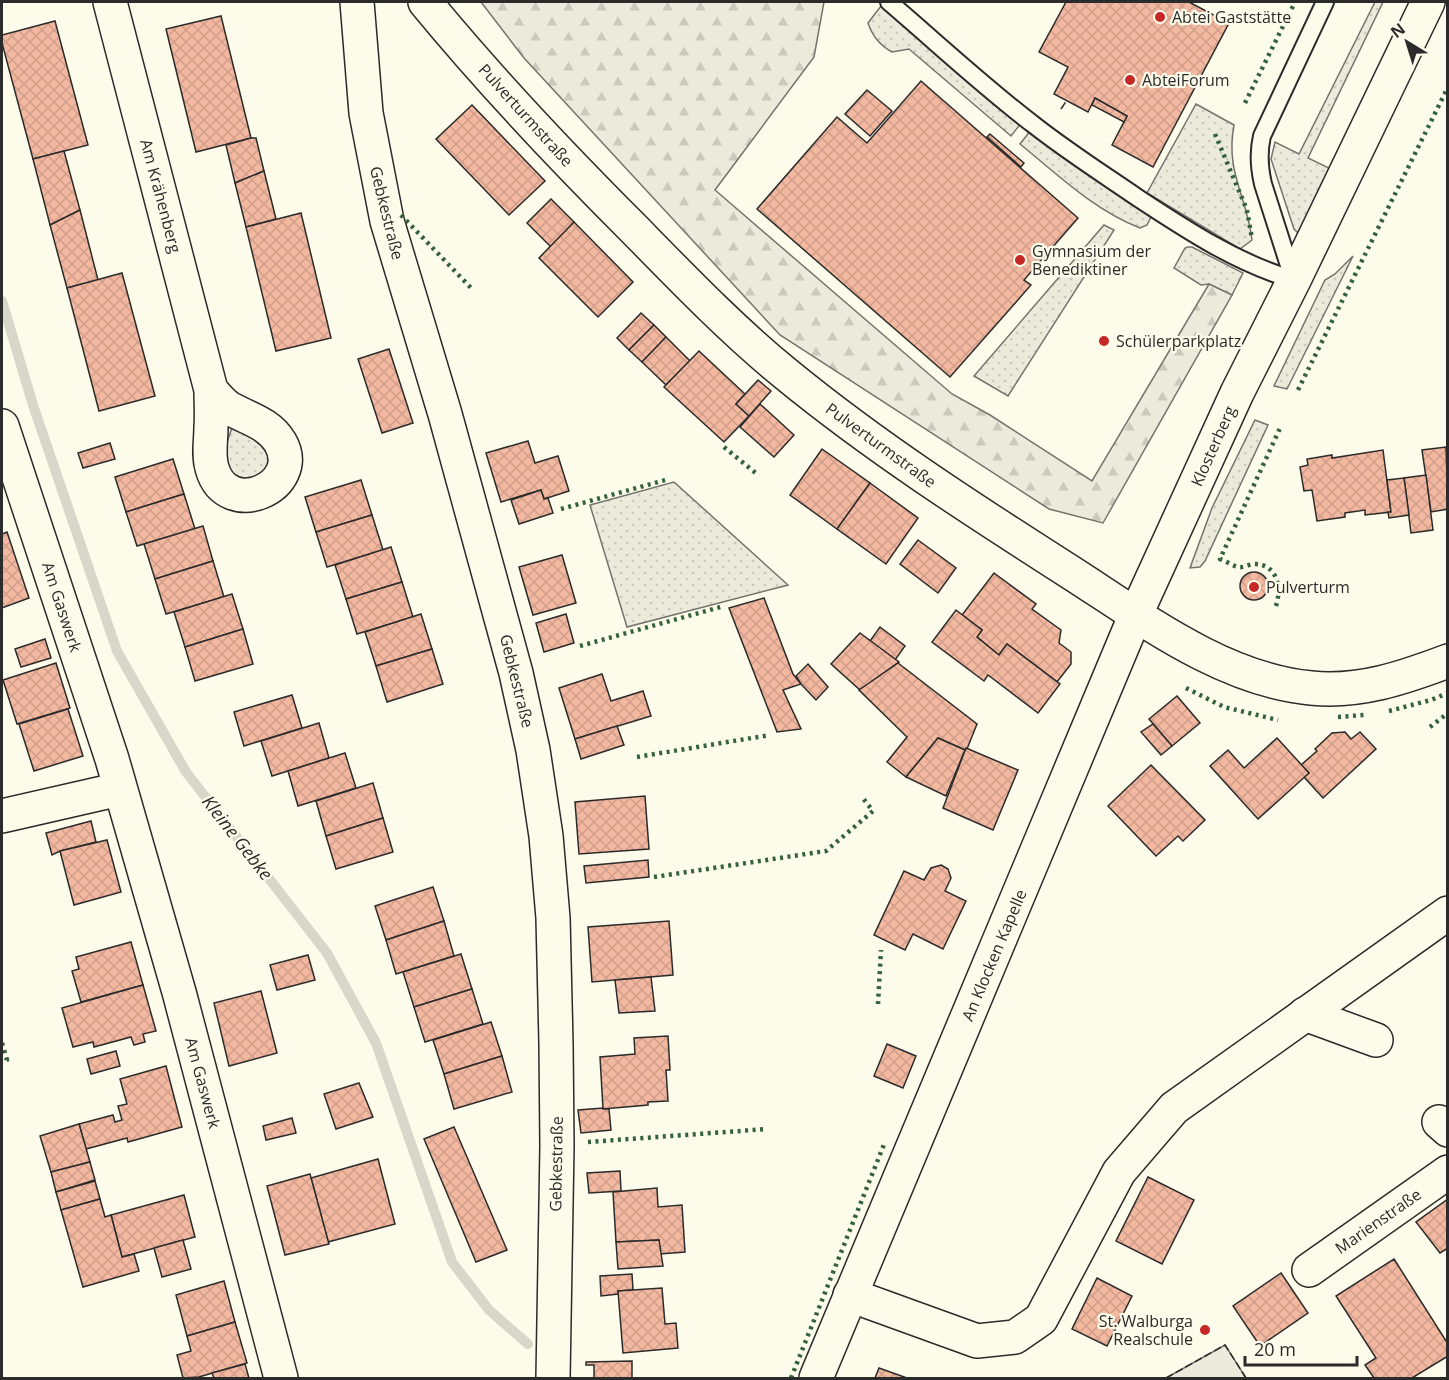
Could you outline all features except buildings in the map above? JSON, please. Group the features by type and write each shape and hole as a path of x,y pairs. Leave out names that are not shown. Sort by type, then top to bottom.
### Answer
{"street":[{"name":"Am Krähenberg","path":"110,2 211,390"},
{"name":"Gebkestraße","path":"357,2 366,113 387,221 445,414 516,674 533,750 545,825 553,918 556,1043 557,1146 553,1378"},
{"name":"Pulverturmstraße","path":"425,2 573,168 663,259 785,374 923,475 1136,614 1194,649 1229,665 1262,677 1310,688 1362,688 1396,680 1448,661"},
{"name":"Klosterberg","path":"1136,614 1237,393 1428,2"},
{"name":"Am Gaswerk","path":"2,426 112,759 179,992 281,1378"},
{"name":"An Klocken Kapelle","path":"816,1378 1136,614"},
{"path":"2,816 120,789"},
{"path":"850,1295 977,1341 1015,1336 1041,1319 1119,1172 1174,1108 1448,913"},
{"path":"1305,1014 1376,1040"},
{"name":"Marienstraße","path":"1309,1270 1448,1172"}],"lane":[{"path":"889,2 1030,122 1177,225 1271,273 1294,280"},
{"path":"1294,280 1263,184 1258,149 1325,2"}],"green space":[{"path":"481,2 824,2 814,57 715,190 952,394 990,415 1092,481 1209,284 1232,295 1103,523 1049,509 780,335 524,58"},
{"path":"1375,2 1383,2 1308,158 1333,170 1300,235 1294,229 1271,159 1275,142 1299,154"},
{"path":"881,6 1022,122 1011,136 909,49 892,52 881,43 868,23"},
{"path":"1196,104 1234,125 1232,157 1234,170 1252,240 1240,249 1147,193"},
{"path":"1031,130 1151,217 1147,225 1140,228 1107,212 1020,144"},
{"path":"1104,225 1114,230 1008,396 974,376"},
{"path":"1188,247 1243,273 1232,295 1209,284 1201,285 1174,268 1185,248"},
{"path":"1353,256 1287,389 1274,386 1325,280 1335,274"},
{"path":"1255,420 1268,425 1205,561 1200,567 1190,568 1212,508"},
{"path":"232,428 263,435 270,463 262,474 250,481 239,477 227,467 226,446"},
{"path":"674,482 788,585 627,627 590,505"},
{"path":"1225,1345 1246,1378 1166,1378"}],"waterway":[{"name":"Kleine Gebke","path":"2,301 33,405 117,651 186,772 327,953 376,1043 452,1262 489,1310 528,1344"}],"hedge":[{"path":"1245,103 1295,2"},
{"path":"1298,390 1448,87"},
{"path":"1215,134 1247,210 1252,239"},
{"path":"401,215 473,290"},
{"path":"1276,606 1278,584 1268,567 1253,564 1238,567 1220,559 1281,426"},
{"path":"724,447 758,475"},
{"path":"561,509 669,479"},
{"path":"580,646 724,606"},
{"path":"1186,688 1224,707 1278,720"},
{"path":"1389,711 1448,693"},
{"path":"1430,727 1448,713"},
{"path":"1338,717 1364,715"},
{"path":"637,757 770,735"},
{"path":"654,877 826,851 873,811 862,797"},
{"path":"878,1004 881,950"},
{"path":"2,1043 7,1060 2,1062"},
{"path":"588,1142 767,1129"},
{"path":"791,1378 885,1142"}],"fence":[{"path":"1061,109 1067,100"},
{"path":"1166,1378 1225,1345 1246,1378"}],"place":[{"name":"Abtei Gaststätte","path":"1160,17"},
{"name":"AbteiForum","path":"1130,80"},
{"name":"Gymnasium der Benediktiner","path":"1020,260"},
{"name":"Schülerparkplatz","path":"1104,341"},
{"name":"Pulverturm","path":"1254,587"},
{"name":"St. Walburga Realschule","path":"1205,1330"}]}
